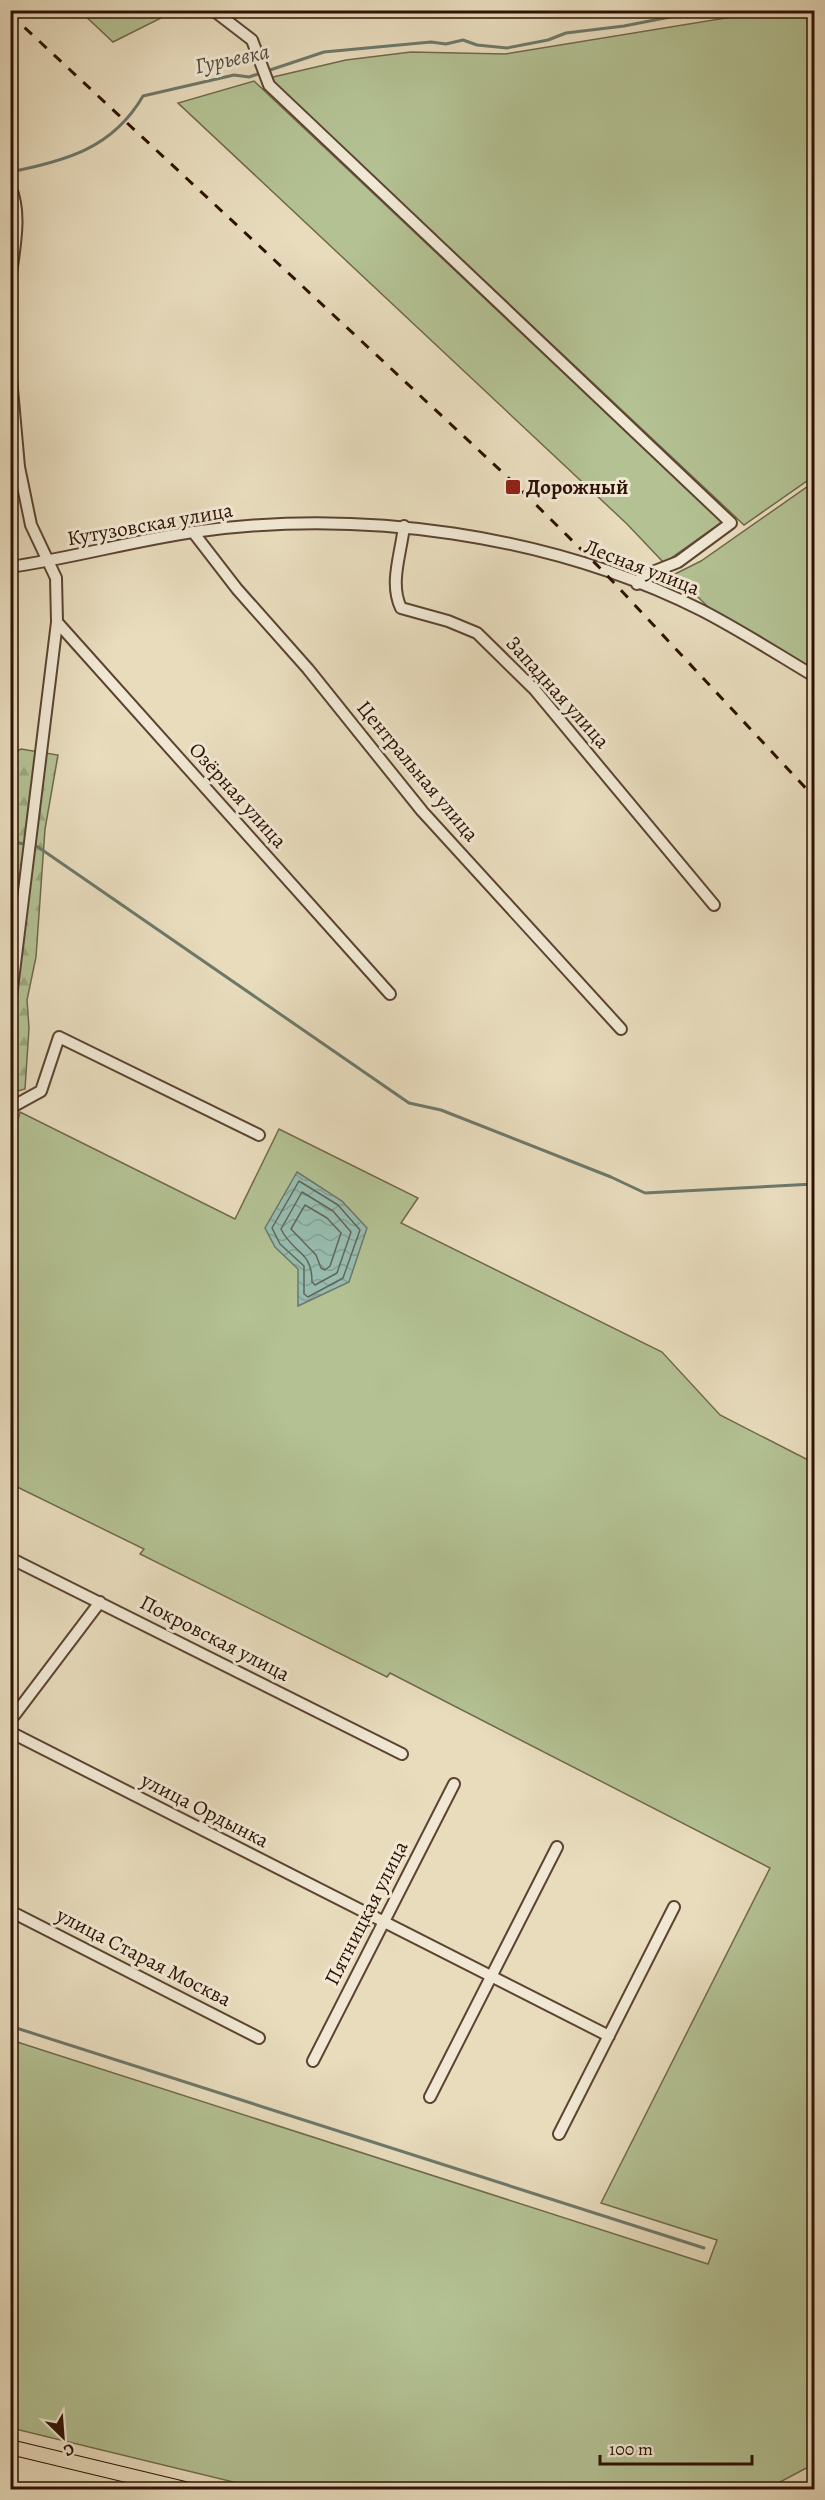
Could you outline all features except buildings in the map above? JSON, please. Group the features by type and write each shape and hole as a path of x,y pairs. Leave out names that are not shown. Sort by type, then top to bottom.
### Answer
{"main road":[{"path":"10,2446 189,2490"}],"street":[{"path":"213,10 252,40 269,85 731,523 678,562 645,575 637,584"},
{"path":"10,186 16,198 10,283"},
{"path":"10,367 19,467 31,525 50,561 56,578 57,622 10,1005"},
{"name":"Кутузовская улица","path":"10,567 193,532 286,525 404,526 441,533"},
{"name":"Западная улица","path":"404,526 399,565 393,584 401,608 448,621 477,633 534,690 714,905"},
{"name":"Центральная улица","path":"193,532 237,589 308,669 422,811 621,1029"},
{"name":"Лесная улица","path":"441,533 508,542 637,584 700,610 814,676"},
{"name":"Озёрная улица","path":"57,622 390,994"},
{"path":"10,1108 41,1091 59,1037 260,1135"},
{"name":"Покровская улица","path":"10,1558 402,1754"},
{"path":"10,1721 100,1602"},
{"name":"улица Ордынка","path":"10,1732 382,1923 609,2036"},
{"name":"Пятницкая улица","path":"313,2061 454,1784"},
{"path":"430,2097 557,1847"},
{"path":"559,2134 674,1907"},
{"name":"улица Старая Москва","path":"10,1911 259,2038"}],"green space":[{"path":"80,11 156,11 161,18 113,42"},
{"path":"769,11 814,11 814,476 744,525 269,78 346,60 411,52 505,54"},
{"path":"254,81 722,522 664,563 627,524 178,103"},
{"path":"814,482 814,680 715,614 675,574 701,561"},
{"path":"21,749 58,755 45,829 36,957 27,1000 29,1028 25,1089 11,1093 10,755"},
{"path":"20,1112 235,1219 279,1129 418,1198 401,1223 662,1352 720,1415 814,1463 814,2464 765,2490 266,2490 11,2428 11,2040 708,2264 717,2240 601,2203 770,1868 390,1673 387,1677 140,1554 144,1549 11,1484 10,1150"}],"water":[{"path":"297,1172 342,1201 367,1228 349,1282 298,1306 298,1269 275,1247 265,1228"}],"waterway":[{"name":"Гурьевка","path":"267,71 324,52 431,42 446,44 463,40 477,45 507,48 548,40 566,33 624,26 706,10"},
{"name":"Гурьевка","path":"10,172 69,157 102,140 131,114 143,96 234,75 249,77 261,73"},
{"path":"10,841 38,847 409,1103 441,1110 611,1177 645,1193 814,1184"},
{"path":"10,2026 704,2248"}],"railway":[{"path":"10,14 515,484 603,571 814,797"}],"place":[{"name":"Дорожный","path":"513,487"}]}
